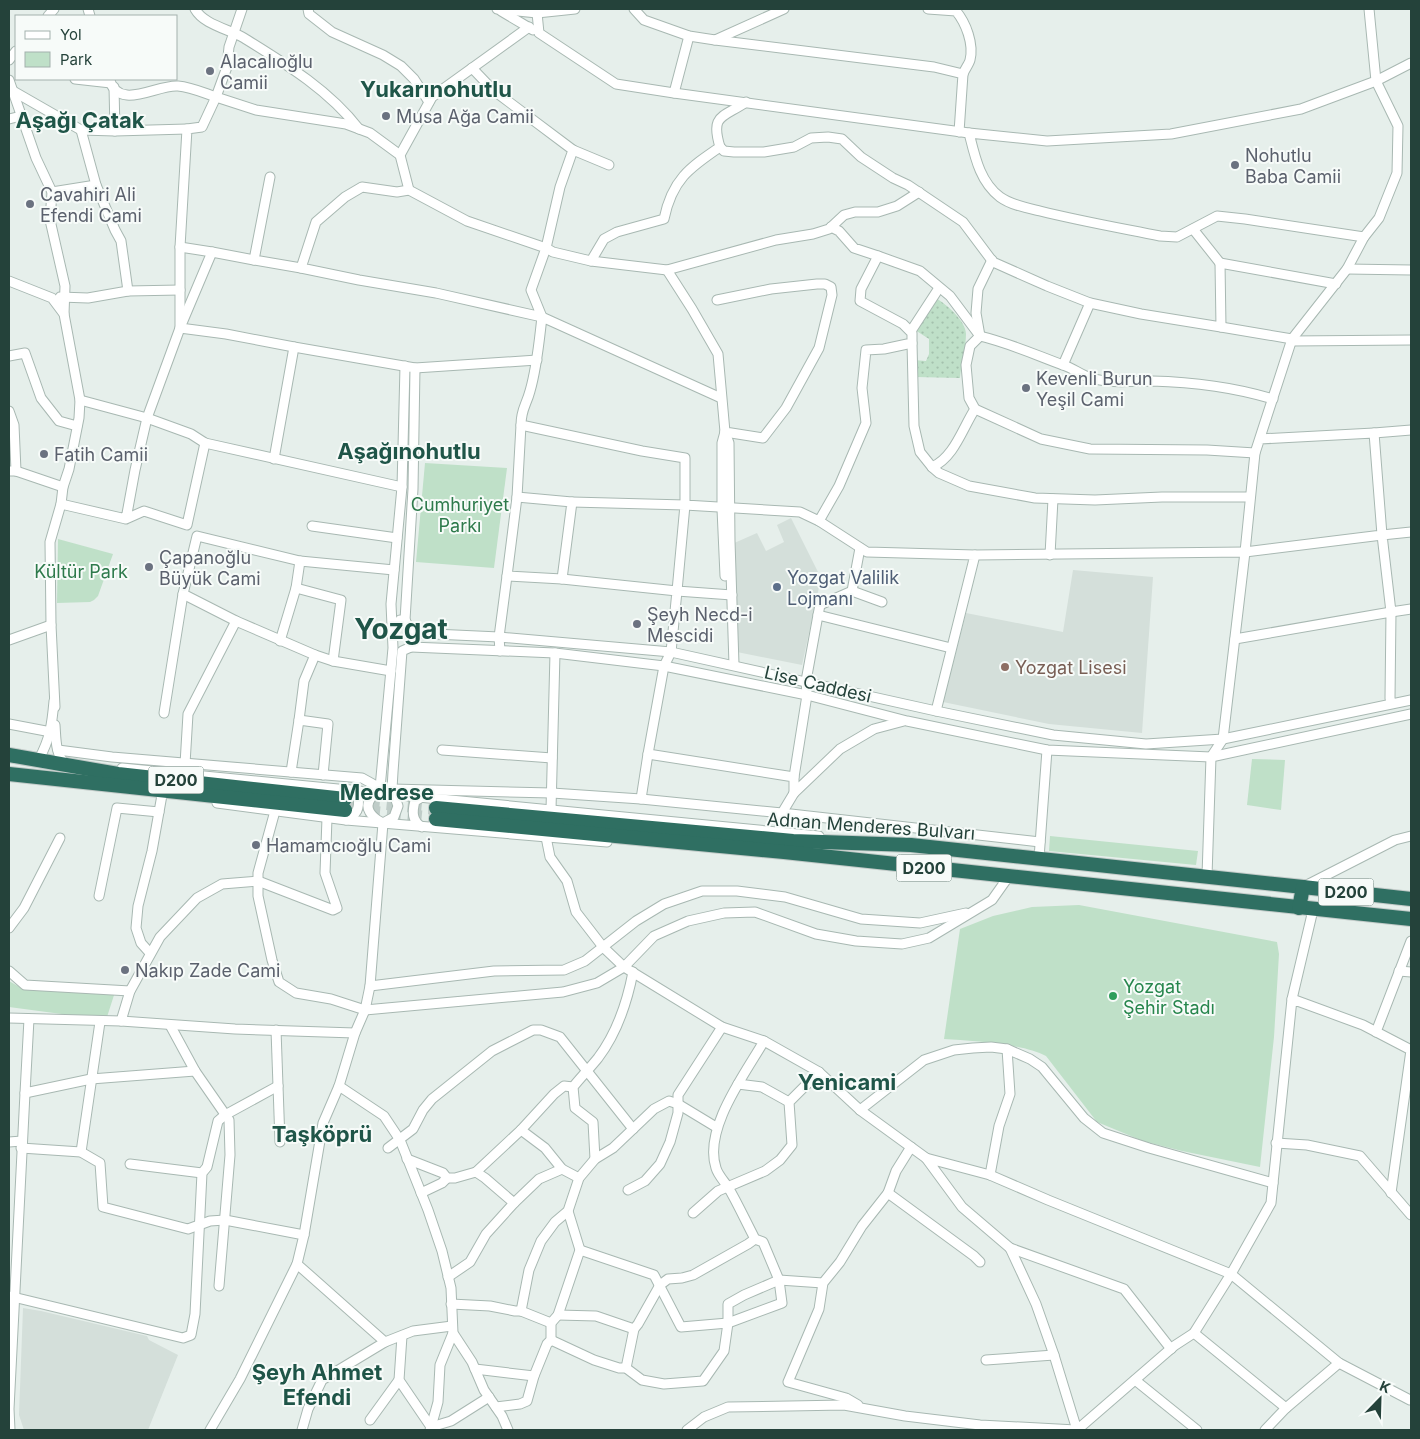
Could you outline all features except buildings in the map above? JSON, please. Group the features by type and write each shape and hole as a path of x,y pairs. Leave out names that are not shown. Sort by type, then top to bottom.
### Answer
{"highway":[{"name":"D200","path":"9,755 64,763 118,774 346,805"},
{"name":"D200","path":"9,774 346,805"},
{"name":"Adnan Menderes Bulvarı","path":"1411,899 911,845 794,841 436,813 941,870 1328,912 1411,919"},
{"name":"D200","path":"1299,908 1303,887"},
{"path":"1328,912 1332,890"}],"street":[{"path":"195,9 202,17 234,32 285,63 345,111 359,129"},
{"path":"13,91 81,130 115,131 202,127 227,68 229,47 242,9"},
{"path":"308,9 309,14 332,32 383,55 401,66 414,79 429,102"},
{"path":"497,9 537,13 560,9 575,9"},
{"path":"497,9 539,33 616,84 964,133 1047,141 1171,134 1301,109 1376,81 1411,64"},
{"path":"634,9 644,20 689,36 934,67 963,74"},
{"path":"715,40 784,9"},
{"path":"928,9 956,11 963,20 970,42 970,59 963,74 964,133 984,179 1001,198 1015,204 1055,215 1160,236 1177,237 1217,216 1245,218 1364,237"},
{"path":"1207,876 1211,757 1223,739 1255,453 1291,340 1347,269 1364,237 1379,218 1397,173 1398,126 1376,81 1369,9"},
{"path":"537,13 539,33"},
{"path":"400,155 432,97 529,28"},
{"path":"674,93 689,36"},
{"path":"472,68 493,90 573,150 609,165"},
{"path":"9,80 36,158 52,192 50,220 65,286 64,314 80,400 77,426 61,504 50,542 54,701 58,750 64,763"},
{"path":"85,80 111,83 119,92 129,96 165,87 178,86 256,110 346,124 370,134 400,155 409,190"},
{"path":"111,83 115,131"},
{"path":"746,102 725,113 720,118 717,126 717,138 720,147 724,151 764,152 794,147 811,138 828,137 842,139 861,157 919,192 963,222 993,262 1090,303 1141,314 1291,340 1411,340"},
{"path":"9,119 21,116"},
{"path":"180,328 180,247 187,128"},
{"path":"81,130 96,184 121,241 128,290"},
{"path":"591,261 604,239 617,232 664,219 672,192 686,172 720,147"},
{"path":"500,651 499,637 517,497 522,412 530,392 537,360 542,316 531,290 546,248 560,187 573,150"},
{"path":"254,260 270,176"},
{"path":"52,192 96,184"},
{"path":"301,268 316,222 345,197 362,187 397,192 409,190 467,221 553,252 591,261 667,270 776,240 813,234 831,227 844,215 855,212 878,212 897,206 919,192"},
{"path":"831,227 839,231 854,248 920,271 950,296 980,336 1004,342 1091,378 1241,389 1273,399"},
{"path":"1193,229 1220,263 1221,327"},
{"path":"180,247 359,280 436,292 542,316 721,398"},
{"path":"126,519 134,470 147,418 180,328 212,252"},
{"path":"878,256 861,289 860,301 904,324 912,333 914,426 920,452 932,467 945,477 969,486 1035,498 1095,500 1182,496 1250,497"},
{"path":"980,336 976,313 978,289 992,260"},
{"path":"1220,263 1336,284"},
{"path":"1347,269 1411,270"},
{"path":"667,270 718,354 725,432 722,443 732,665"},
{"path":"9,281 52,298 88,298 128,290 180,290"},
{"path":"718,300 771,289 817,284 831,287 832,295 820,348 786,408 763,438 725,432"},
{"path":"911,331 939,288"},
{"path":"52,298 64,314"},
{"path":"1062,365 1090,303"},
{"path":"180,328 226,334 415,368 537,360"},
{"path":"980,336 970,346 966,365 968,398 975,409 1012,427 1041,439 1090,449 1207,450 1255,453"},
{"path":"819,521 839,486 866,423 862,388 866,350 884,349 912,343"},
{"path":"274,459 294,347"},
{"path":"9,356 25,353 41,398 59,420 77,426"},
{"path":"383,823 394,817 398,811 393,792 402,649 393,620 392,604 402,487 405,366"},
{"path":"383,823 371,816 368,804 378,790 391,671 412,633 405,620 413,489 415,368"},
{"path":"80,400 147,418 190,434 205,443 402,487"},
{"path":"932,467 957,442 966,422 975,409"},
{"path":"9,411 14,425 12,471 63,487"},
{"path":"522,425 642,451 685,458 685,505 671,652 664,666 641,799"},
{"path":"1260,440 1411,430"},
{"path":"1374,433 1382,535 1391,612 1391,703"},
{"path":"188,525 205,443"},
{"path":"517,497 572,502 685,505 726,509 800,512 819,521 866,552 975,555 1245,552 1411,532"},
{"path":"1050,555 1053,499"},
{"path":"562,579 572,502"},
{"path":"61,504 126,519 144,511 188,525 197,536 300,561 394,570"},
{"path":"312,526 397,538"},
{"path":"164,713 183,594 197,536"},
{"path":"852,591 860,548"},
{"path":"936,711 975,555"},
{"path":"280,641 296,588 300,561"},
{"path":"507,576 562,579 729,595"},
{"path":"296,588 341,600 333,661"},
{"path":"794,793 794,778 807,696 806,681 820,605 852,591 882,602"},
{"path":"183,594 236,621 314,655 333,661 391,671"},
{"path":"1235,639 1411,609"},
{"path":"818,615 951,648"},
{"path":"393,620 405,620"},
{"path":"185,764 188,714 236,621"},
{"path":"9,640 51,625"},
{"name":"Lise Caddesi","path":"412,633 499,637 671,652 1053,735 1146,744 1223,739 1409,700"},
{"name":"Lise Caddesi","path":"402,649 555,653 664,666 807,696 907,721 1046,750 1211,757 1411,715"},
{"path":"551,810 555,653"},
{"path":"291,772 304,681 314,655"},
{"path":"1409,700 1411,715"},
{"path":"39,760 51,732 54,701"},
{"path":"299,720 328,724 323,775"},
{"path":"778,832 782,814 794,793 840,749 874,729 907,721"},
{"path":"9,724 51,732"},
{"path":"58,750 185,764 362,778 378,790 422,797 911,845"},
{"path":"442,750 552,758"},
{"path":"1039,858 1046,750"},
{"path":"648,754 794,778"},
{"path":"9,774 327,818 346,805 378,790"},
{"path":"393,792 552,793 641,799 1040,842"},
{"path":"150,953 141,943 136,928 138,906 152,851 162,795"},
{"path":"422,797 415,801 413,814 416,823 422,827"},
{"path":"346,805 383,823 941,870"},
{"path":"99,896 117,808 159,812"},
{"path":"275,811 258,873 258,896 272,960 279,982 296,993 331,999 365,1010 563,992 597,983 624,967 654,936 688,921 724,913 754,912 816,934 856,941 902,944 929,938 992,900 1009,876"},
{"path":"121,1021 130,991 160,937 197,898 222,884 258,881 333,910 338,908 325,873 327,818"},
{"path":"210,1430 240,1379 297,1264 304,1235 323,1123 365,1010 370,986 383,823"},
{"path":"1303,887 1395,840 1411,836"},
{"path":"546,837 550,857 567,881 576,912 602,948 624,967 722,1027 764,1042 819,1072 860,1110 926,1158 962,1207 1010,1248 1124,1288 1171,1349"},
{"path":"9,928 24,908 60,838"},
{"path":"1323,877 1332,890"},
{"path":"370,986 494,971 564,970 585,961 636,921 664,904 702,891 737,891 785,897 861,919 920,923 973,912"},
{"path":"1010,1248 1036,1304 1077,1430 1171,1349 1194,1333 1231,1274 1271,1203 1292,999 1314,910"},
{"path":"1376,1032 1411,941"},
{"path":"1399,970 1411,972"},
{"path":"9,971 25,985 130,991"},
{"path":"595,1159 594,1122 575,1108 573,1087 599,1056 617,1025 626,1003 633,972"},
{"path":"1292,999 1363,1025 1411,1050 1391,1193"},
{"path":"9,1018 100,1022 121,1021 355,1033"},
{"path":"10,1430 12,1296 29,1019"},
{"path":"81,1152 100,1022"},
{"path":"170,1025 195,1071 229,1120 230,1155 219,1286"},
{"path":"628,1190 645,1181 660,1164 670,1142 678,1113 678,1095 722,1027"},
{"path":"276,1030 280,1142"},
{"path":"388,1148 413,1129 423,1110 432,1099 492,1052 533,1030 541,1030 560,1037 633,1128"},
{"path":"580,1250 654,1275 681,1327 728,1323 782,1304 780,1280 763,1242 755,1239 728,1186 716,1171 713,1160 716,1127 738,1084 764,1042"},
{"path":"860,1110 924,1060 964,1049 991,1047 1007,1049 1030,1059 1042,1067 1084,1118 1103,1133 1273,1183"},
{"path":"990,1175 999,1126 1010,1094 1007,1049"},
{"path":"25,1092 91,1079 195,1071"},
{"path":"693,1212 718,1191 765,1171 780,1160 792,1145 789,1102 819,1072"},
{"path":"738,1084 762,1087 789,1102"},
{"path":"12,1296 183,1338 192,1335 195,1314 202,1173 207,1167 218,1121 225,1115 278,1086"},
{"path":"338,1086 384,1116 400,1140 442,1251 451,1288 453,1330 440,1365 435,1428"},
{"path":"446,1178 455,1178 476,1172 521,1130 554,1094 564,1086 573,1087"},
{"path":"521,1311 529,1270 541,1241 555,1222 568,1211 579,1178 595,1159 613,1148 654,1109 669,1101 678,1104 716,1127"},
{"path":"521,1130 544,1148 562,1169 579,1178"},
{"path":"9,1142 81,1152 100,1163 103,1207 188,1229 210,1221 225,1220 304,1235"},
{"path":"1276,1143 1307,1145 1360,1156 1411,1215"},
{"path":"868,1409 846,1398 788,1382 820,1309 824,1283 840,1262 862,1226 888,1193 896,1171 911,1147"},
{"path":"926,1158 990,1175 1231,1274 1339,1363 1411,1401"},
{"path":"408,1159 442,1173 446,1178"},
{"path":"130,1164 202,1173"},
{"path":"448,1277 470,1262 486,1234 539,1179 562,1169"},
{"path":"476,1172 514,1203"},
{"path":"421,1193 442,1183 446,1178"},
{"path":"888,1193 980,1262"},
{"path":"496,1407 528,1401 534,1376 547,1344 551,1340 551,1324 558,1315 580,1250 568,1211"},
{"path":"626,1368 634,1329 660,1285 668,1279 693,1275 755,1239"},
{"path":"297,1264 386,1342"},
{"path":"551,1340 594,1360 619,1368 626,1368 642,1380 664,1384 704,1381 724,1351 728,1323 728,1304 780,1280 824,1283"},
{"path":"451,1304 490,1306 521,1311 551,1324"},
{"path":"558,1315 596,1316 634,1329"},
{"path":"302,1430 308,1409 322,1380 386,1342 413,1331 453,1330"},
{"path":"453,1330 508,1430"},
{"path":"1194,1333 1286,1408"},
{"path":"370,1420 399,1380 402,1336"},
{"path":"986,1360 1054,1355"},
{"path":"1265,1430 1286,1408 1339,1363"},
{"path":"475,1369 534,1376"},
{"path":"399,1380 435,1428"},
{"path":"1135,1380 1197,1430"},
{"path":"435,1428 451,1421 489,1397"},
{"path":"687,1430 704,1417 728,1407 844,1405 980,1425 1076,1430"}],"shaded area":[{"name":"Yozgat Valilik Lojmanı","path":"791,518 821,578 802,665 737,652 732,544 757,533 766,551 784,542 777,525"},
{"path":"1073,570 1153,577 1142,733 1049,724 943,702 966,613 1063,632"},
{"path":"23,1308 147,1336 149,1340 178,1355 148,1430 24,1430 19,1415"}],"green space":[{"path":"936,298 955,314 965,329 966,339 960,378 916,377 914,360 926,361 929,354 929,339 915,330"},
{"name":"Cumhuriyet Parkı","path":"425,463 507,468 494,568 416,562"},
{"name":"Kültür Park","path":"58,539 113,554 98,596 94,600 90,602 57,603"},
{"path":"1252,759 1285,760 1281,810 1247,805"},
{"path":"1050,836 1198,851 1196,865 1049,851"},
{"name":"Yozgat Şehir Stadı","path":"1079,905 1277,942 1279,954 1274,1037 1260,1167 1143,1141 1097,1122 1046,1056 1023,1048 996,1043 944,1039 960,929 993,916 1032,907"},
{"path":"9,981 23,989 115,992 107,1017 69,1015 9,1007"}],"tunnel":[{"path":"345,799 436,808"},
{"path":"345,810 436,819"}],"place":[{"name":"Alacalıoğlu Camii","path":"210,71"},
{"name":"Musa Ağa Camii","path":"386,116"},
{"name":"Nohutlu Baba Camii","path":"1235,165"},
{"name":"Cavahiri Ali Efendi Cami","path":"30,204"},
{"name":"Kevenli Burun Yeşil Cami","path":"1026,388"},
{"name":"Fatih Camii","path":"44,454"},
{"name":"Çapanoğlu Büyük Cami","path":"149,567"},
{"name":"Yozgat Valilik Lojmanı","path":"777,587"},
{"name":"Şeyh Necd-i Mescidi","path":"637,624"},
{"name":"Yozgat Lisesi","path":"1005,667"},
{"name":"Hamamcıoğlu Cami","path":"256,845"},
{"name":"Nakıp Zade Cami","path":"125,970"},
{"name":"Yozgat Şehir Stadı","path":"1113,996"}],"district":[{"name":"Yukarınohutlu","path":"436,89"},
{"name":"Aşağı Çatak","path":"80,120"},
{"name":"Aşağınohutlu","path":"409,451"},
{"name":"Yozgat","path":"401,629"},
{"name":"Medrese","path":"387,792"},
{"name":"Yenicami","path":"847,1082"},
{"name":"Taşköprü","path":"322,1134"},
{"name":"Şeyh Ahmet Efendi","path":"317,1384"}]}
